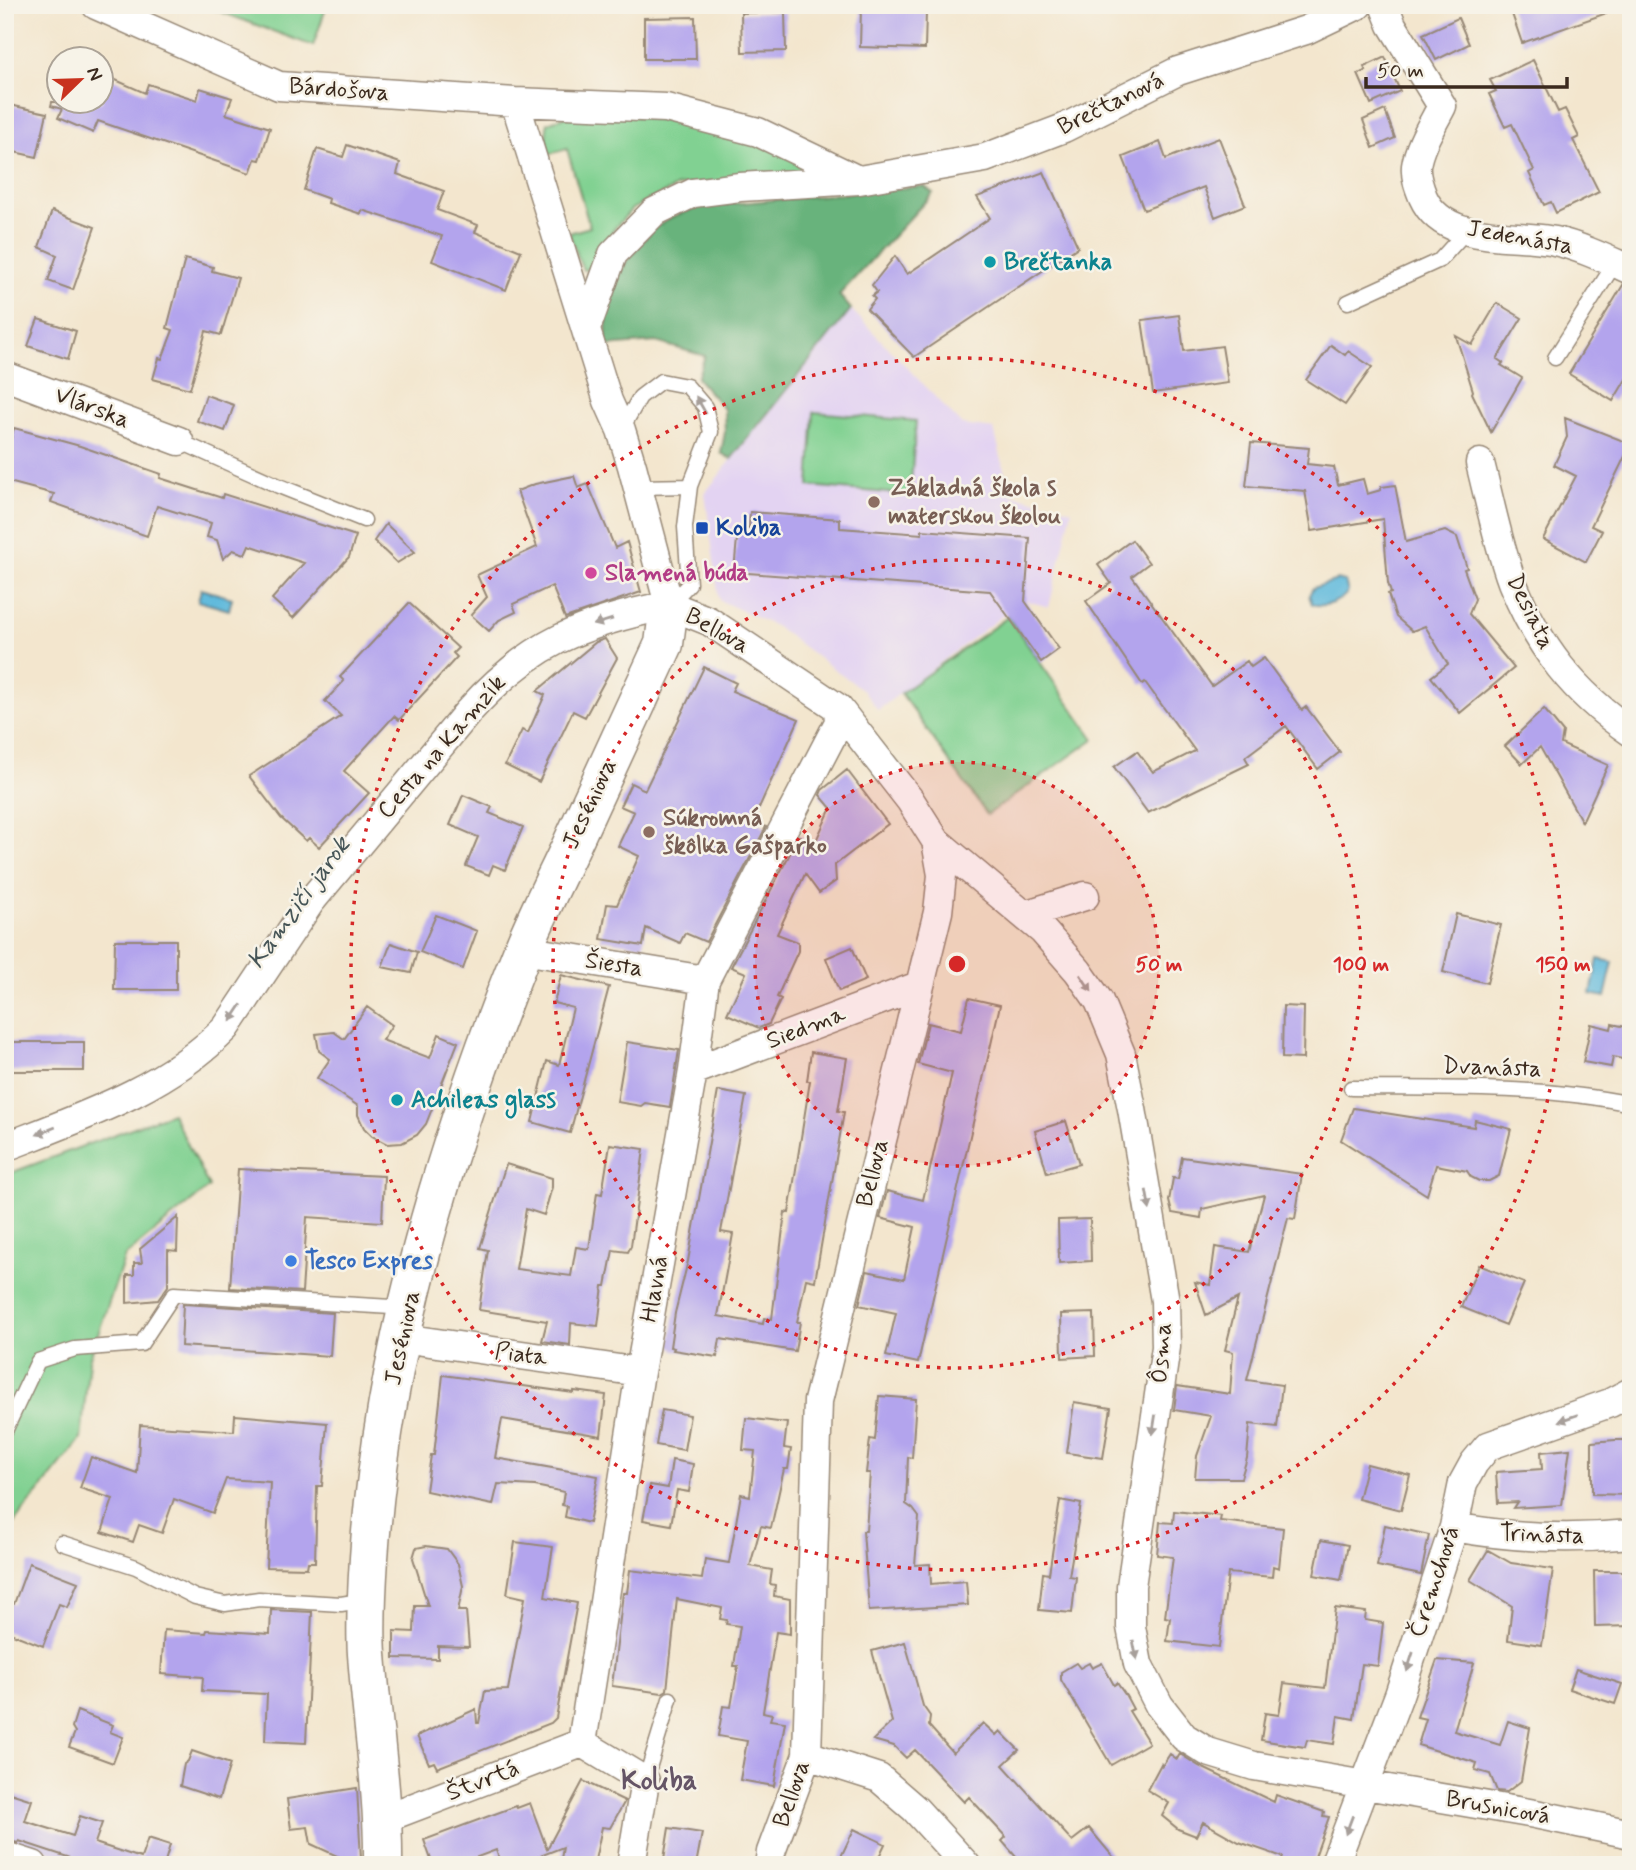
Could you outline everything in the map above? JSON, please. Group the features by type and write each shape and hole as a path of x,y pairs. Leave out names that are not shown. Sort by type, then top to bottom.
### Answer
{"street":[{"name":"Bárdošova","path":"96,5 279,86 515,102"},
{"name":"Brečtanová","path":"586,329 613,254 653,212 693,193 740,187 859,180 972,162 1064,128 1178,71 1306,30 1358,5"},
{"name":"Jedenásta","path":"1384,5 1392,25 1442,106 1416,165 1419,186 1434,213 1447,223 1467,230 1555,241 1623,266"},
{"path":"669,606 621,430 608,401 515,102 666,108 758,132 859,180"},
{"name":"Vlárska","path":"5,376 179,441"},
{"name":"Desiata","path":"1480,463 1512,580 1530,622 1554,660 1577,688 1600,711 1631,732"},
{"name":"Bellova","path":"669,606 709,621 838,708 910,800 936,841 941,867 941,893 818,1401 807,1755 771,1852 769,1865"},
{"name":"Jeséniova","path":"383,1865 383,1819 367,1650 372,1518 387,1409 425,1239 452,1142 523,950 664,644 669,606"},
{"name":"Cesta na Kamzík","path":"5,1147 75,1119 163,1077 213,1042 226,1028 311,901 469,710 495,681 520,660 581,629 669,606"},
{"name":"Hlavná","path":"582,1743 640,1372 693,1071 705,980 839,722 838,708"},
{"name":"Ôsma","path":"936,841 1033,923 1078,971 1099,1001 1121,1054 1165,1301 1166,1347 1131,1586 1131,1627 1138,1664 1159,1705 1184,1737 1208,1752 1278,1772 1364,1786"},
{"path":"1033,923 1084,896"},
{"name":"Šiesta","path":"523,950 705,980"},
{"name":"Siedma","path":"693,1071 918,986"},
{"name":"Piata","path":"406,1323 640,1372"},
{"name":"Čremchová","path":"1334,1865 1399,1695 1454,1527 1463,1483 1474,1462 1488,1446 1610,1403 1631,1392"},
{"name":"Trinásta","path":"1454,1527 1539,1539 1631,1534"},
{"path":"582,1743 645,1781 631,1865"},
{"name":"Štvrtá","path":"383,1819 582,1743"},
{"path":"807,1755 879,1778 915,1810 966,1865"},
{"name":"Brusnicová","path":"1364,1786 1535,1814 1631,1834"},
{"path":"5,1856 33,1865"}],"lane":[{"path":"1348,302 1440,260 1467,230"},
{"path":"1555,358 1623,266"},
{"path":"621,430 640,397 661,381 687,386 705,407 711,432 690,486 684,527 689,584 669,606"},
{"path":"179,441 279,486 364,520"},
{"path":"638,487 690,486"},
{"name":"Dvanásta","path":"1351,1088 1481,1089 1593,1096 1631,1104"},
{"path":"5,1431 38,1361 75,1349 141,1344 174,1294 406,1323"},
{"path":"62,1543 136,1567 195,1597 225,1604 259,1599 341,1604 368,1599"},
{"path":"645,1781 670,1699"}],"shaded area":[{"name":"Základná škola s materskou školou","path":"851,309 962,425 994,429 1010,494 1072,510 1049,607 1023,600 878,710 863,690 775,626 719,600 705,493"}],"green space":[{"path":"202,5 327,5 313,46"},
{"path":"620,114 712,126 830,170 678,186 632,209 613,230 591,269 583,270 569,233 590,227 567,149 549,154 546,131 548,123 566,116"},
{"path":"924,186 933,193 839,295 851,309 731,459 721,453 725,432 724,409 697,378 705,356 656,342 606,346 607,304 625,263 653,229 672,217 697,207"},
{"path":"814,412 916,421 910,495 809,486"},
{"path":"1008,617 1094,739 987,815 901,693"},
{"path":"172,1113 209,1187 125,1256 89,1360 81,1439 5,1534 5,1175"}],"water":[{"path":"1337,580 1345,582 1348,592 1345,596 1327,605 1312,604 1309,595 1313,588"},
{"path":"201,589 232,598 229,610 198,601"},
{"path":"1598,959 1613,962 1605,997 1591,994"}],"building":[{"path":"1509,5 1620,5 1621,8 1522,43"},
{"path":"861,8 926,12 925,49 860,47"},
{"path":"785,12 786,51 742,52 741,13"},
{"path":"695,17 696,59 644,59 644,18"},
{"path":"1458,18 1469,44 1436,60 1423,34"},
{"path":"1385,57 1400,91 1371,104 1358,74 1366,71 1364,67"},
{"path":"1533,60 1558,112 1565,109 1579,137 1573,140 1599,192 1556,213 1551,202 1544,205 1529,173 1534,170 1512,124 1505,127 1489,94 1496,91 1490,80"},
{"path":"116,80 145,93 148,84 197,100 200,88 232,98 226,114 270,128 260,160 255,159 250,173 98,121 93,133 58,118 116,116"},
{"path":"5,104 46,113 37,157 5,150"},
{"path":"1385,110 1395,138 1373,148 1363,120"},
{"path":"1219,138 1245,205 1215,217 1204,187 1144,210 1123,157 1160,142 1166,159"},
{"path":"347,145 400,163 397,174 444,191 437,210 478,225 475,232 521,251 506,290 432,261 442,236 362,210 361,214 328,203 329,199 304,190 317,149 343,157"},
{"name":"Brečtanka","path":"1044,172 1078,247 914,357 867,309 875,299 872,296 877,292 872,285 895,256 907,274 990,218 977,197"},
{"path":"52,211 95,227 73,290 48,281 57,255 39,247"},
{"path":"185,259 213,267 212,271 238,278 221,335 206,331 190,389 153,379 159,358 162,359 173,330 167,328"},
{"path":"1623,285 1631,286 1631,371 1613,401 1569,374"},
{"path":"1497,303 1522,318 1497,359 1503,363 1501,365 1522,378 1491,432 1472,393 1456,336 1472,345"},
{"path":"1179,315 1184,351 1222,346 1228,383 1153,393 1142,320"},
{"path":"38,319 76,331 68,359 28,346"},
{"path":"1331,345 1345,355 1348,351 1372,367 1345,405 1306,380"},
{"path":"206,395 234,405 225,431 197,421"},
{"path":"1565,418 1631,444 1591,526 1602,531 1586,562 1543,539 1576,476 1554,465 1567,437"},
{"path":"14,428 80,446 161,474 160,478 222,498 223,494 356,536 349,557 293,618 272,599 304,563 249,545 245,554 233,550 223,559 217,540 207,537 211,523 157,506 147,536 51,502 54,494 5,481 5,461"},
{"path":"1251,443 1309,448 1307,464 1334,467 1338,485 1363,479 1367,494 1381,490 1381,487 1395,485 1406,542 1445,531 1457,537 1467,568 1464,569 1475,599 1469,614 1514,668 1460,713 1431,677 1448,664 1425,626 1412,631 1396,617 1388,594 1391,593 1383,519 1312,531 1305,491 1246,486"},
{"name":"Slamená búda","path":"574,476 578,488 588,484 615,548 627,542 641,592 565,618 552,586 513,604 516,612 499,620 489,631 471,615 487,597 477,575 537,547 517,491 535,484"},
{"path":"750,512 840,519 840,528 922,534 922,530 1030,538 1025,601 1059,649 1041,662 990,591 734,572 738,527 749,528"},
{"path":"386,524 415,552 397,563 374,541"},
{"path":"1132,540 1149,563 1132,576 1212,686 1247,661 1251,667 1264,658 1302,710 1306,707 1340,752 1318,769 1286,726 1245,757 1249,764 1148,813 1114,767 1137,751 1153,772 1195,751 1145,682 1142,684 1086,601 1111,583 1098,565"},
{"path":"409,603 458,648 453,653 457,657 399,720 394,716 344,771 369,793 319,847 309,838 306,841 281,818 249,776 341,716 325,701 344,681 340,677"},
{"path":"605,639 617,658 585,717 573,711 539,782 505,765 522,730 528,733 545,695 537,691 596,642"},
{"path":"704,667 736,683 732,691 799,719 753,821 766,827 706,942 685,933 680,943 646,928 643,946 601,939 607,904 617,905 639,856 618,846 634,812 620,806 631,783 645,790"},
{"path":"1544,709 1563,732 1561,744 1608,765 1582,822 1540,747 1522,764 1505,746"},
{"path":"847,770 888,824 835,865 836,881 819,893 805,874 777,934 798,942 798,951 777,997 781,999 769,1024 759,1028 727,1014 746,973 731,967 799,836 815,843 831,808 820,795 822,790"},
{"path":"463,795 492,807 489,813 523,827 505,870 493,865 489,875 466,866 478,837 450,825"},
{"path":"1456,914 1501,925 1487,983 1443,972"},
{"path":"436,915 477,931 463,969 420,952"},
{"path":"115,940 176,940 176,990 114,990"},
{"path":"391,943 417,952 411,973 382,967"},
{"path":"852,947 866,980 839,991 826,958"},
{"path":"561,975 609,987 570,1133 532,1122 547,1061 559,1065 573,1008 554,1003"},
{"path":"969,998 1000,1005 918,1363 886,1356 896,1313 859,1305 867,1271 904,1279 915,1227 880,1218 887,1191 923,1200 952,1073 918,1064 928,1023 961,1031"},
{"path":"1283,1006 1304,1007 1303,1059 1282,1058"},
{"path":"367,1007 392,1025 382,1040 430,1058 439,1034 458,1042 426,1124 417,1135 402,1143 387,1144 372,1136 364,1128 358,1115 358,1106 317,1078 330,1059 319,1051 316,1034 334,1032 344,1039"},
{"path":"1591,1024 1611,1029 1612,1024 1631,1028 1631,1061 1613,1057 1611,1067 1583,1062"},
{"path":"9,1042 84,1042 84,1071 9,1071"},
{"path":"627,1042 679,1050 670,1107 617,1102"},
{"path":"811,1052 847,1058 838,1111 844,1112 815,1281 806,1279 797,1322 800,1322 795,1351 720,1339 717,1357 673,1350 674,1348 670,1347 675,1313 688,1261 718,1091 746,1096 721,1232 733,1234 718,1316 763,1324 764,1318 772,1319 785,1212 789,1213 810,1081 807,1081"},
{"path":"1353,1108 1474,1127 1475,1120 1511,1129 1499,1176 1489,1181 1479,1181 1467,1171 1436,1165 1427,1195 1341,1140"},
{"path":"1066,1121 1079,1164 1047,1173 1035,1131"},
{"path":"610,1144 644,1149 631,1246 628,1252 613,1250 606,1286 603,1286 598,1326 571,1323 570,1345 542,1341 547,1321 479,1310 488,1250 480,1248 506,1164 552,1178 544,1215 526,1209 516,1269 571,1276 576,1247 589,1249 597,1193 602,1194"},
{"path":"1182,1157 1302,1174 1295,1219 1288,1218 1247,1380 1282,1385 1277,1427 1250,1424 1247,1458 1241,1478 1195,1478 1197,1456 1211,1416 1174,1410 1177,1386 1230,1394 1233,1352 1225,1350 1238,1298 1206,1315 1195,1282 1210,1285 1215,1247 1249,1252 1264,1195 1202,1209 1201,1218 1172,1213 1169,1201 1173,1178 1178,1179"},
{"path":"238,1169 384,1176 382,1222 307,1217 302,1292 230,1288"},
{"path":"178,1217 177,1251 168,1250 168,1286 158,1300 127,1303 127,1275 134,1275 134,1263 142,1263 140,1249"},
{"path":"1090,1219 1091,1261 1059,1263 1058,1220"},
{"path":"1479,1265 1524,1283 1506,1325 1461,1307"},
{"path":"183,1304 333,1313 330,1356 181,1346"},
{"path":"1094,1313 1095,1356 1062,1358 1061,1314"},
{"path":"443,1375 606,1395 601,1436 502,1419 495,1458 598,1476 589,1523 565,1517 567,1506 562,1505 564,1492 535,1486 498,1484 493,1505 426,1491 431,1455 434,1455"},
{"path":"879,1396 916,1399 912,1458 908,1457 906,1504 919,1517 915,1565 930,1564 931,1584 966,1581 968,1605 869,1611 863,1531 866,1531 870,1473 866,1473 870,1439 875,1440"},
{"path":"1074,1402 1111,1408 1103,1458 1067,1453"},
{"path":"662,1410 690,1415 684,1450 656,1445"},
{"path":"235,1415 327,1423 322,1486 317,1486 315,1562 308,1562 307,1568 266,1567 270,1482 226,1479 213,1513 174,1499 162,1533 139,1525 133,1542 102,1532 113,1499 80,1488 91,1457 137,1473 140,1425 234,1431"},
{"path":"746,1418 787,1423 784,1448 791,1449 771,1528 761,1526 750,1566 772,1570 770,1584 775,1585 774,1596 790,1599 790,1634 776,1632 763,1712 772,1714 770,1720 785,1722 774,1786 740,1780 747,1741 718,1736 723,1706 731,1707 738,1666 734,1666 740,1626 726,1624 727,1620 720,1619 722,1608 677,1599 667,1690 662,1693 612,1686 623,1593 627,1593 630,1570 702,1579 705,1559 729,1563 741,1494 750,1496 755,1451 743,1450"},
{"path":"1631,1440 1631,1495 1592,1494 1592,1442"},
{"path":"1570,1449 1562,1505 1513,1508 1517,1502 1498,1503 1496,1472 1542,1469 1541,1452"},
{"path":"672,1460 693,1464 689,1492 677,1490 671,1525 643,1520 650,1485 668,1488"},
{"path":"1367,1464 1410,1475 1401,1510 1358,1499"},
{"path":"1060,1500 1081,1504 1069,1576 1076,1577 1072,1613 1039,1610 1043,1573 1049,1574"},
{"path":"1174,1511 1221,1516 1220,1521 1283,1528 1279,1568 1273,1566 1272,1577 1228,1573 1219,1647 1167,1641 1170,1618 1165,1617 1173,1557 1157,1555 1160,1522 1173,1523"},
{"path":"1385,1525 1429,1535 1421,1575 1377,1566"},
{"path":"1321,1540 1348,1545 1341,1580 1314,1575"},
{"path":"515,1542 553,1547 545,1597 577,1603 556,1718 551,1723 437,1768 434,1762 429,1764 417,1736 476,1709 479,1723 485,1691 508,1690 525,1598 507,1594"},
{"path":"426,1546 447,1549 458,1564 463,1586 458,1611 466,1611 469,1647 438,1646 438,1659 394,1658 394,1631 414,1632 415,1606 428,1606 413,1558 416,1548"},
{"path":"1488,1550 1511,1563 1553,1569 1542,1645 1508,1640 1512,1606 1470,1580"},
{"path":"29,1563 78,1582 67,1607 59,1604 43,1646 5,1631 5,1601 14,1604"},
{"path":"1594,1571 1623,1571 1623,1577 1631,1577 1631,1626 1595,1627"},
{"path":"1335,1608 1366,1612 1365,1620 1383,1623 1378,1666 1362,1664 1354,1719 1338,1716 1334,1744 1307,1740 1305,1747 1261,1740 1265,1713 1279,1715 1284,1683 1325,1688"},
{"path":"271,1610 312,1612 306,1743 265,1741 267,1694 202,1691 203,1677 161,1674 164,1630 270,1634"},
{"path":"905,1642 923,1706 930,1716 929,1726 953,1753 983,1723 996,1735 1000,1731 1019,1750 1003,1765 1072,1841 1089,1828 1120,1865 1023,1865 1002,1841 1006,1837 969,1797 964,1802 915,1750 906,1758 894,1746 873,1740 892,1722 872,1651"},
{"path":"1437,1660 1474,1663 1454,1731 1500,1745 1508,1721 1530,1728 1521,1781 1507,1792 1497,1791 1490,1774 1475,1770 1477,1763 1418,1745 1426,1719 1417,1717"},
{"path":"1076,1663 1080,1668 1089,1663 1092,1668 1102,1663 1114,1685 1117,1683 1126,1696 1133,1709 1129,1711 1149,1743 1111,1765 1061,1680 1061,1672"},
{"path":"1576,1669 1622,1684 1615,1704 1569,1689"},
{"path":"77,1711 113,1725 110,1732 123,1737 113,1763 69,1747 75,1732 72,1727"},
{"path":"192,1751 230,1764 219,1799 180,1786 184,1764"},
{"path":"1170,1754 1177,1759 1180,1754 1274,1802 1276,1795 1324,1812 1323,1816 1329,1817 1312,1865 1280,1865 1283,1857 1239,1842 1203,1822 1196,1836 1178,1829 1162,1816 1169,1803 1147,1790 1161,1764 1162,1766"},
{"path":"583,1781 625,1801 610,1828 602,1827 594,1865 560,1865 563,1847 517,1865 501,1865 496,1850 456,1865 433,1865 424,1840 530,1803 547,1849"},
{"path":"357,1788 361,1859 348,1861 311,1844 308,1827 291,1829 287,1799"},
{"path":"10,1793 32,1800 25,1821 73,1836 80,1816 102,1823 95,1843 141,1858 148,1838 170,1845 164,1865 92,1865 19,1841 5,1840 5,1807"},
{"path":"669,1828 702,1833 696,1865 663,1865"},
{"path":"854,1829 885,1844 875,1865 837,1865"}],"place":[{"name":"Brečtanka","path":"990,262"},
{"name":"Základná škola s materskou školou","path":"874,502"},
{"name":"Koliba","path":"702,528"},
{"name":"Slamená búda","path":"591,573"},
{"name":"Súkromná škôlka Gašparko","path":"649,832"},
{"name":"Achileas glass","path":"397,1100"},
{"name":"Tesco Expres","path":"291,1261"}],"district":[{"name":"Koliba","path":"659,1781"}],"water label":[{"name":"Kamzičí jarok","path":"299,903"}]}
